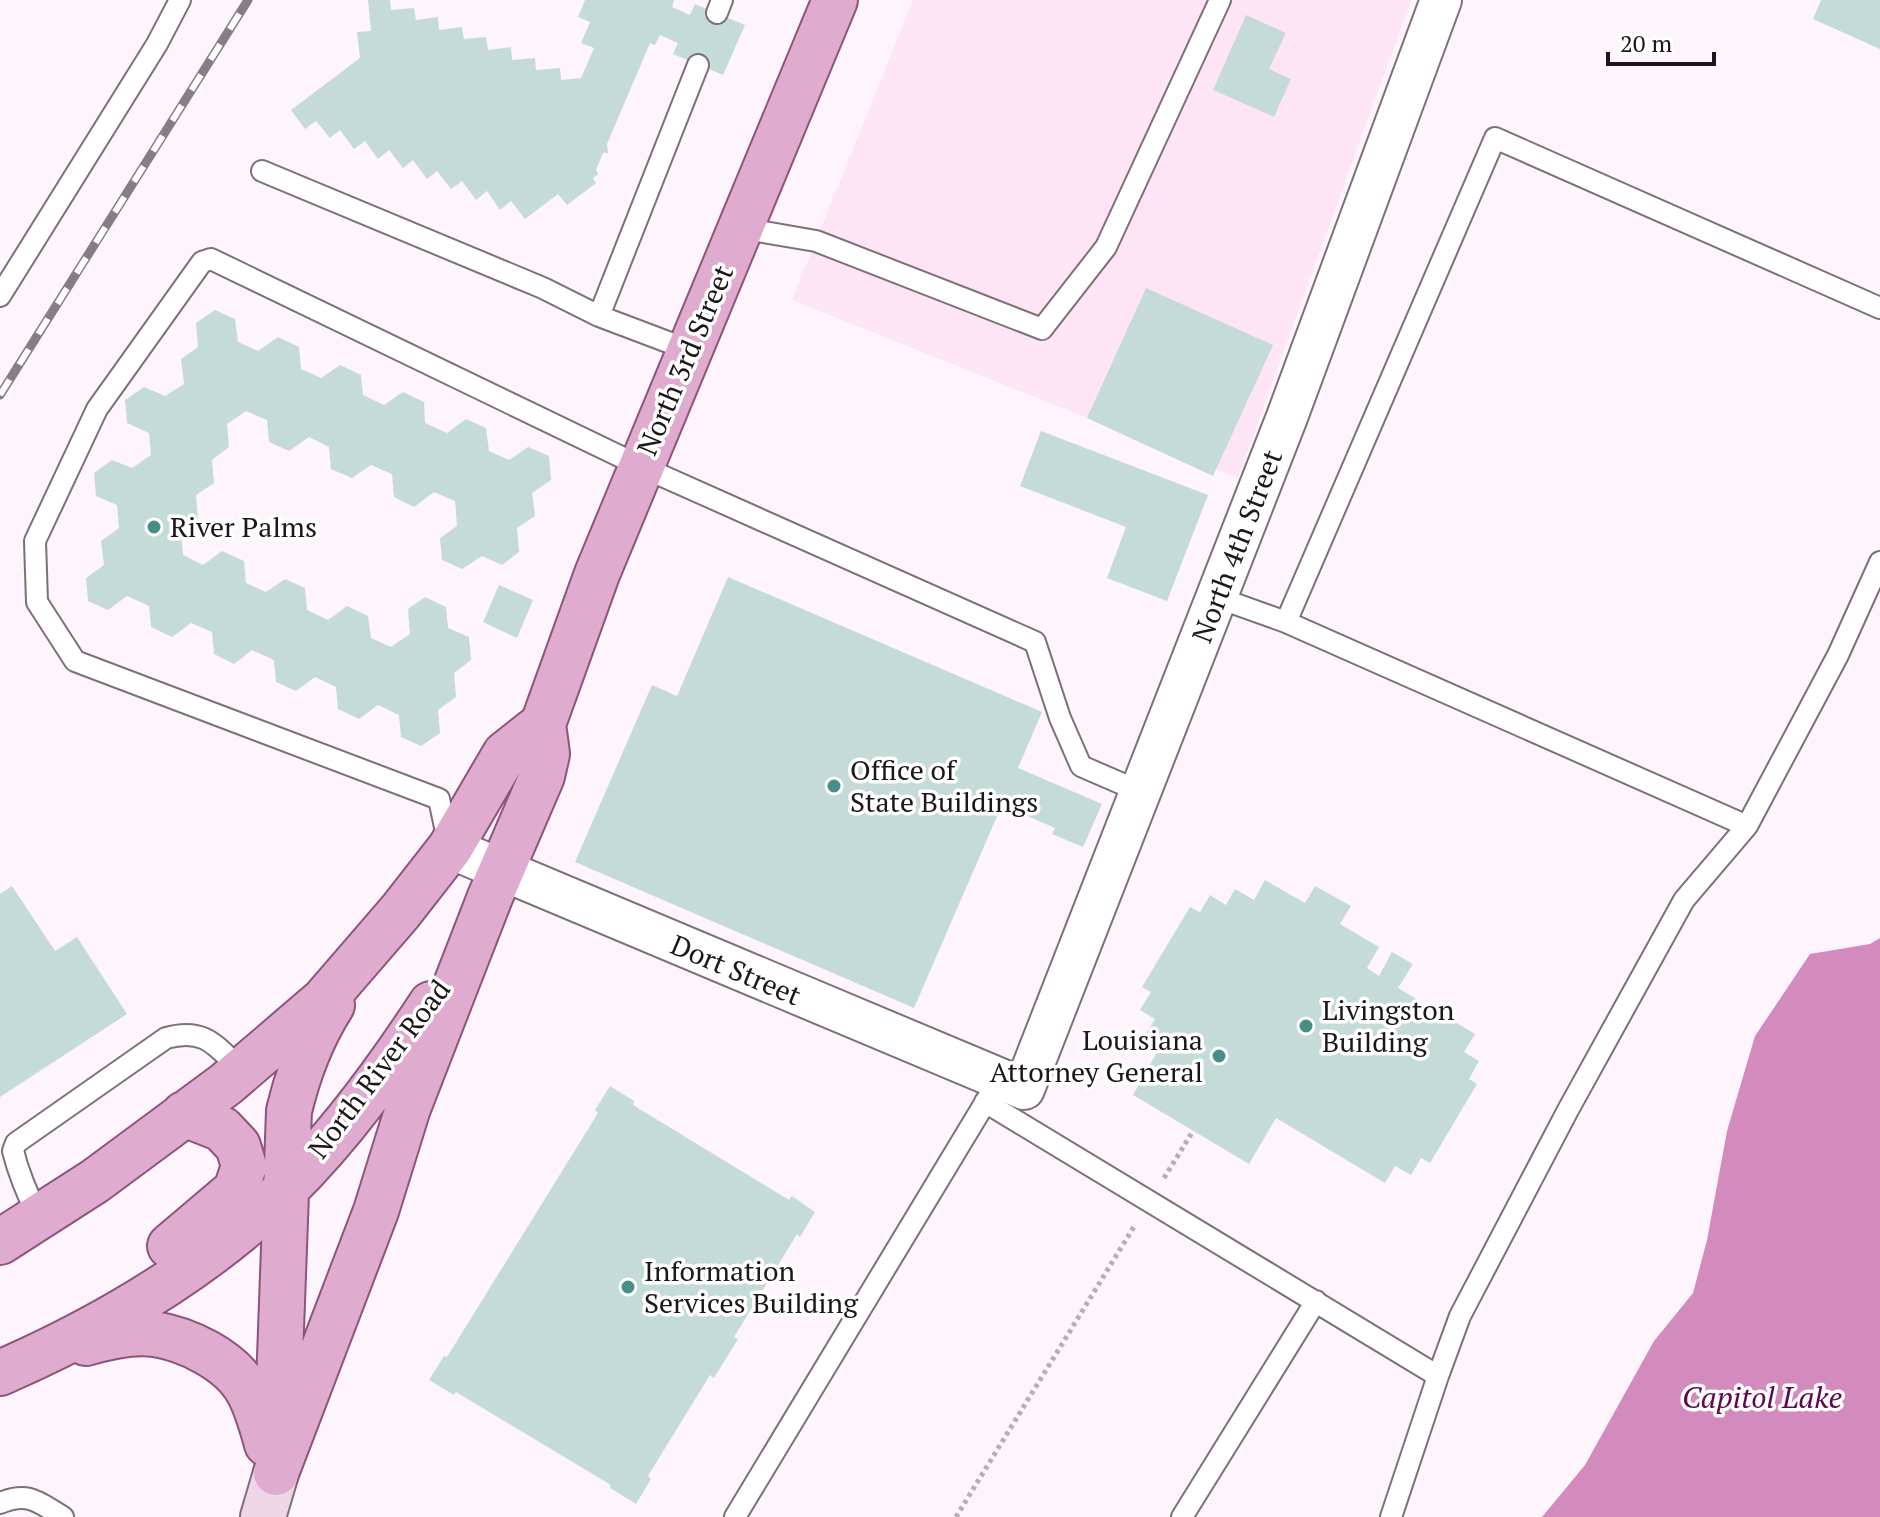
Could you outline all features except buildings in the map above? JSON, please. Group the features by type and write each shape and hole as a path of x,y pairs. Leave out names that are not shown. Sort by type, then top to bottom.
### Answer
{"main road":[{"name":"North 3rd Street","path":"496,884 542,776 547,754 543,724 597,574 835,0"},
{"path":"0,1242 95,1181 242,1071 324,1000 450,848 505,754 543,724"},
{"path":"263,1517 276,1473 376,1211 408,1108 496,884"},
{"name":"North River Road","path":"0,1373 20,1355 131,1306 176,1277 284,1191 335,1135 406,1041 459,960 496,884"},
{"path":"276,1473 289,1111 298,1074 319,1026 369,946"},
{"path":"184,1114 222,1129 238,1146 244,1166 236,1190 199,1223 109,1289 17,1339 20,1355 114,1336 152,1333 183,1342 229,1368 247,1388 276,1473"}],"street":[{"name":"North 4th Street","path":"1003,1090 1141,792 1287,417 1441,0"},
{"name":"Dort Street","path":"450,848 496,884 1003,1090"}],"lane":[{"path":"0,296 157,44 180,0"},
{"path":"740,228 816,241 1042,329 1106,247 1220,0"},
{"path":"599,316 698,65"},
{"path":"1286,622 1495,138 1880,308"},
{"path":"262,171 543,288 599,316 689,350"},
{"path":"450,848 439,799 75,661 37,602 35,541 97,409 202,262 211,259 640,466 1035,642 1060,718 1081,766 1141,792"},
{"path":"1391,1517 1460,1316 1568,1110 1684,900 1747,826 1838,655 1880,562"},
{"path":"1216,597 1286,622 1747,826"},
{"path":"39,1218 25,1191 15,1159 13,1151 16,1143 166,1038 197,1034 209,1040 242,1071"},
{"path":"735,1517 1003,1090 1316,1301 1438,1376"},
{"path":"1182,1517 1316,1301"},
{"path":"0,1503 19,1496 35,1500 63,1517"}],"path":[{"path":"1160,1185 1193,1131"},
{"path":"956,1517 1136,1223"}],"shaded area":[{"path":"913,0 1411,0 1238,478 792,300"}],"water":[{"name":"Capitol Lake","path":"1880,938 1880,1517 1542,1517 1585,1465 1654,1341 1693,1293 1707,1240 1727,1131 1755,1036 1810,954 1870,944"}],"railway":[{"path":"0,395 248,0"}],"place":[{"name":"River Palms","path":"154,527"},
{"name":"Office of State Buildings","path":"834,786"},
{"name":"Livingston Building","path":"1306,1026"},
{"name":"Louisiana Attorney General","path":"1219,1056"},
{"name":"Information Services Building","path":"628,1287"}]}
